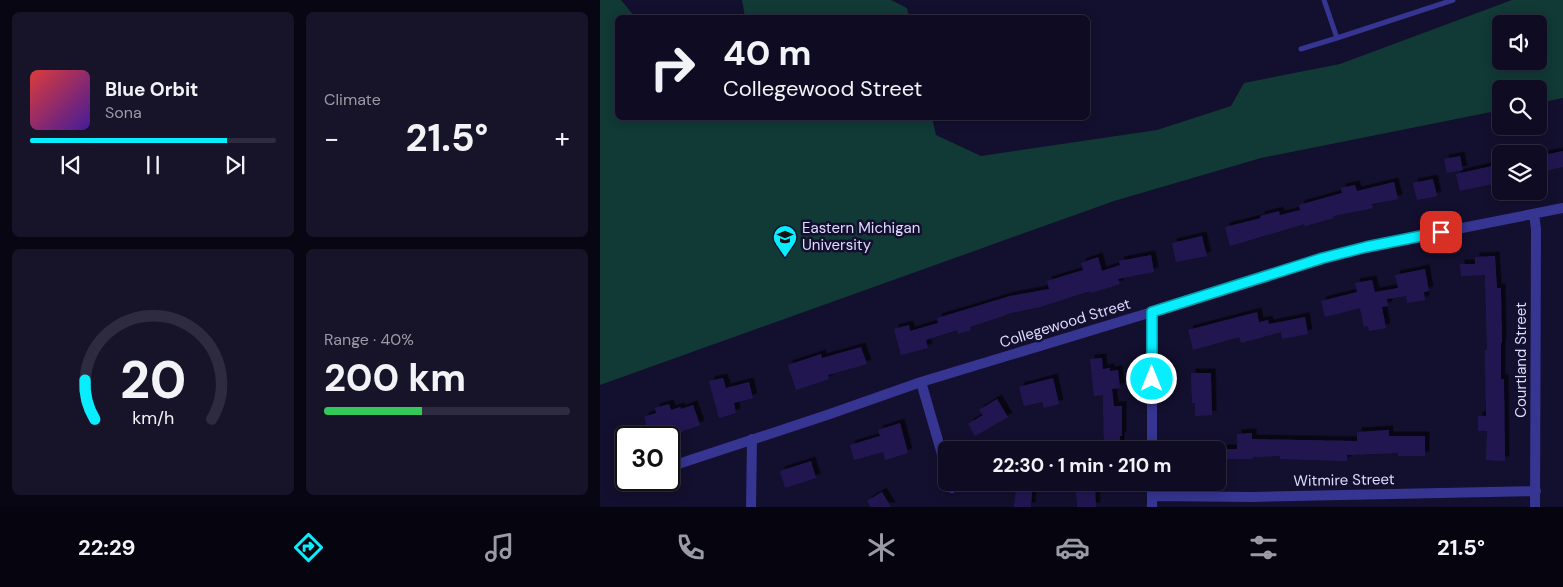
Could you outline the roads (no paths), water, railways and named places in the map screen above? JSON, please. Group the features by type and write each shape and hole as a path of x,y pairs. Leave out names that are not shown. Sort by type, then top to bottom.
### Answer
{"street":[{"name":"Collegewood Street","path":"680,463 921,382 1323,258 1366,247 1563,208"},
{"name":"Courtland Street","path":"1534,214 1536,229 1535,507"},
{"path":"1152,312 1152,441"},
{"path":"921,382 938,441"},
{"path":"750,507 752,439"},
{"path":"1152,491 1152,507"},
{"name":"Witmire Street","path":"1152,496 1252,497 1536,491"}],"lane":[{"path":"1324,0 1337,38"},
{"path":"1301,49 1453,0"}],"place":[{"name":"Eastern Michigan University","path":"785,258"}]}
